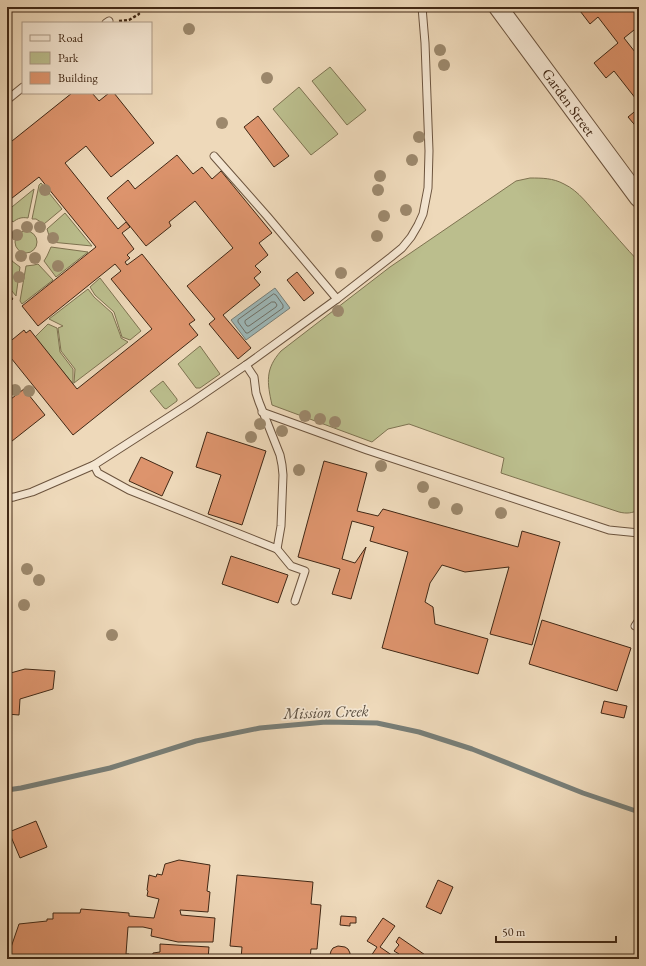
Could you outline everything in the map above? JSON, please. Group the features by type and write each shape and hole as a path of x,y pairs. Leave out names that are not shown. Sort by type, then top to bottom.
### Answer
{"street":[{"name":"Garden Street","path":"498,7 639,198"}],"lane":[{"path":"7,498 32,492 94,465 189,404 246,365 337,299 402,248 414,231 423,214 428,188 429,150 425,43 422,7"},
{"path":"7,100 22,88"},
{"path":"214,156 337,299"},
{"path":"246,365 254,377 256,393 262,412 280,455 283,475 281,526 277,549"},
{"path":"262,412 367,450 609,530 639,533"},
{"path":"94,465 98,473 129,490 277,549 291,566 305,571 295,601"}],"path":[{"path":"107,22 129,20 139,14 133,7"}],"green space":[{"path":"330,67 366,110 347,125 312,81"},
{"path":"299,87 338,134 311,155 273,109"},
{"path":"530,178 552,179 569,187 584,199 639,262 639,510 634,512 619,512 501,473 504,458 409,424 388,429 372,442 272,405 268,383 270,370 272,364 281,351 390,267 516,181"},
{"path":"41,183 62,209 44,224 36,219 32,219 39,185"},
{"path":"34,189 28,218 20,218 13,222 7,215 7,211"},
{"path":"65,213 92,246 51,242 47,229"},
{"path":"26,231 34,234 37,242 34,250 26,253 18,250 15,242 18,234"},
{"path":"51,247 88,252 56,277 44,261"},
{"path":"11,258 12,261 20,267 16,296 7,285 7,261"},
{"path":"38,264 53,280 22,304 20,301 26,266"},
{"path":"100,278 141,331 130,340 122,337 114,312 95,295 90,287"},
{"path":"88,289 94,297 112,313 121,338 128,342 74,383 75,369 61,351 58,328 63,326 49,319"},
{"path":"48,324 57,328 60,352 73,369 73,384 35,337"},
{"path":"200,346 220,374 200,388 196,388 178,364"},
{"path":"163,381 177,399 177,401 166,409 150,391"}],"water":[{"path":"275,288 290,308 246,340 231,320"}],"building":[{"path":"577,7 639,7 639,26 624,38 639,57 639,97 636,99 614,71 606,78 594,63 618,43 598,17 590,24"},
{"path":"71,94 93,94 99,101 108,94 115,94 154,143 111,177 86,146 65,163 118,229 126,222 130,227 122,233 134,249 127,255 130,258 125,262 127,265 142,254 195,320 189,324 198,335 73,435 7,353 7,344 24,330 26,333 30,330 77,389 152,329 111,279 121,271 115,264 38,326 22,306 96,247 39,177 7,202 7,145"},
{"path":"639,108 639,130 628,117"},
{"path":"258,116 289,156 274,167 244,127"},
{"path":"177,155 193,174 202,167 212,179 221,171 272,233 259,243 268,255 255,266 261,272 254,278 260,285 223,315 251,348 238,359 209,324 215,319 187,286 233,248 195,201 169,222 171,226 146,246 107,198 128,180 135,189"},
{"path":"297,272 314,293 304,301 287,280"},
{"path":"7,291 13,299 7,304"},
{"path":"24,389 45,415 7,445 7,402"},
{"path":"207,432 266,451 242,525 208,514 221,475 196,467"},
{"path":"141,457 173,472 162,496 129,481"},
{"path":"324,461 367,473 357,511 378,516 383,509 518,547 522,531 560,542 532,645 490,634 509,567 465,572 442,565 430,583 425,602 433,607 435,624 488,639 478,674 382,648 408,552 370,541 374,527 352,521 342,559 355,563 366,547 351,599 332,594 340,569 298,557"},
{"path":"231,556 288,575 278,603 222,584"},
{"path":"542,620 631,648 617,691 529,664"},
{"path":"25,669 55,671 53,689 20,699 19,715 7,714 7,674"},
{"path":"604,701 627,706 624,718 601,713"},
{"path":"36,821 47,847 20,858 9,832"},
{"path":"179,860 210,865 207,891 210,892 208,912 180,910 181,915 215,918 213,942 178,942 151,936 152,929 143,927 128,927 126,954 129,954 129,959 7,959 19,924 47,921 47,919 53,919 53,913 80,913 81,909 129,913 129,916 154,918 159,899 147,896 149,875 156,877 157,874 162,875 165,864"},
{"path":"237,875 313,882 311,904 321,905 317,949 311,949 310,959 241,959 242,947 230,946"},
{"path":"438,880 453,887 441,914 426,907"},
{"path":"341,916 356,917 356,923 350,923 350,926 340,925"},
{"path":"383,918 395,926 380,947 396,958 399,954 394,951 399,945 396,942 399,937 431,959 369,959 377,947 367,941"},
{"path":"160,944 209,947 208,959 152,959 153,953 160,952"},
{"path":"338,946 348,949 350,959 330,959 331,951 333,948"}],"waterway":[{"name":"Mission Creek","path":"7,790 110,768 196,741 260,728 326,722 377,723 419,732 472,749 583,793 639,812"}]}
